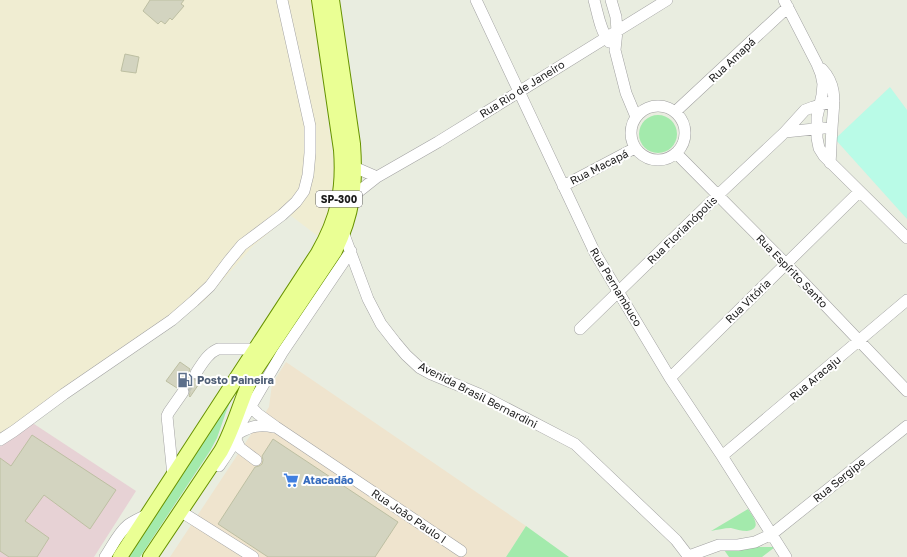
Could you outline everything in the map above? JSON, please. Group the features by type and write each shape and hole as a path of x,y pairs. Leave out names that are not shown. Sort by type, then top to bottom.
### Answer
{"main road":[{"name":"SP-300","path":"120,557 318,253 332,226 340,195 342,166 341,150 319,0"},
{"name":"SP-300","path":"150,557 226,442 247,402 254,372 335,251 348,220 353,196 354,167 352,136 332,0"}],"street":[{"path":"0,440 177,315 210,286 242,245 282,215 296,202 304,191 308,175 310,126 282,0"},
{"name":"Rua Pernambuco","path":"476,0 595,253 670,378 722,456 786,557"},
{"path":"594,0 601,26 606,37 615,50 626,93 636,117"},
{"path":"611,0 616,17 617,31 615,50"},
{"name":"Rua Rio de Janeiro","path":"353,196 377,178 438,142 667,0"},
{"path":"786,4 821,74 823,84 822,95 817,117 817,138 819,148"},
{"name":"Rua Amapá","path":"675,112 786,4"},
{"path":"817,64 830,81 833,90 834,101 830,163"},
{"name":"Rua Florianópolis","path":"580,328 785,132 805,110 820,104 834,101"},
{"path":"655,106 665,107 675,112 682,122 684,134 683,142 676,153 668,158 655,160 638,152 635,148 631,135 632,126 636,117 644,110 655,106"},
{"path":"785,132 832,128"},
{"path":"798,131 819,148 830,163 907,238"},
{"name":"Rua Macapá","path":"563,186 635,148"},
{"name":"Rua Espírito Santo","path":"676,153 786,264 907,391"},
{"path":"354,167 377,178"},
{"name":"Rua Vitória","path":"670,378 860,192"},
{"name":"Avenida Brasil Bernardini","path":"343,232 368,299 381,324 406,356 420,368 479,394 575,444 676,540 694,555"},
{"path":"256,460 244,452 238,445 239,432 247,402 351,252"},
{"name":"Rua Aracaju","path":"722,456 907,300"},
{"path":"196,373 210,354 218,349 256,349"},
{"path":"173,476 167,416 183,392"},
{"name":"Rua João Paulo I","path":"247,402 258,414 276,427 461,551"},
{"name":"Rua João Paulo I","path":"239,432 258,425 276,427"},
{"name":"Rua Sergipe","path":"694,555 719,545 738,545 755,542 772,534 907,426"},
{"path":"203,477 214,473 228,453 239,432"},
{"path":"228,453 237,450 244,452"},
{"path":"180,511 253,557"},
{"path":"105,557 122,531 129,524 148,514"}],"shaded area":[{"path":"0,0 311,0 334,170 331,205 319,237 290,215 253,246 204,301 0,442"},
{"path":"890,87 907,110 907,219 835,139"},
{"path":"286,362 526,526 506,557 170,557 269,407 272,384"},
{"path":"31,422 136,491 94,557 0,557 0,442"}],"green space":[{"path":"658,115 671,121 677,134 671,147 658,153 645,147 639,134 645,121"},
{"path":"236,388 217,438 210,451 140,557 126,557"},
{"path":"748,509 756,525 752,530 745,531 731,528 711,531"},
{"path":"526,526 569,557 506,557"},
{"path":"722,547 775,547 762,557 729,557"}],"building":[{"path":"150,0 184,0 181,4 184,6 172,20 170,18 165,24 161,21 158,24 143,11"},
{"path":"125,54 139,57 136,73 121,71"},
{"name":"Posto Paineira","path":"180,362 190,369 189,373 192,379 196,380 202,377 203,378 190,397 187,386 183,385 177,388 166,381"},
{"path":"32,435 116,490 90,529 44,495 25,521 49,538 37,557 9,557 0,551 0,458 11,466"},
{"name":"Atacadão","path":"273,439 398,522 375,557 268,557 218,524 255,467 262,464 262,456"}],"tunnel":[{"path":"183,392 196,373"}],"place":[{"name":"Posto Paineira","path":"185,380"},
{"name":"Atacadão","path":"291,480"}]}
